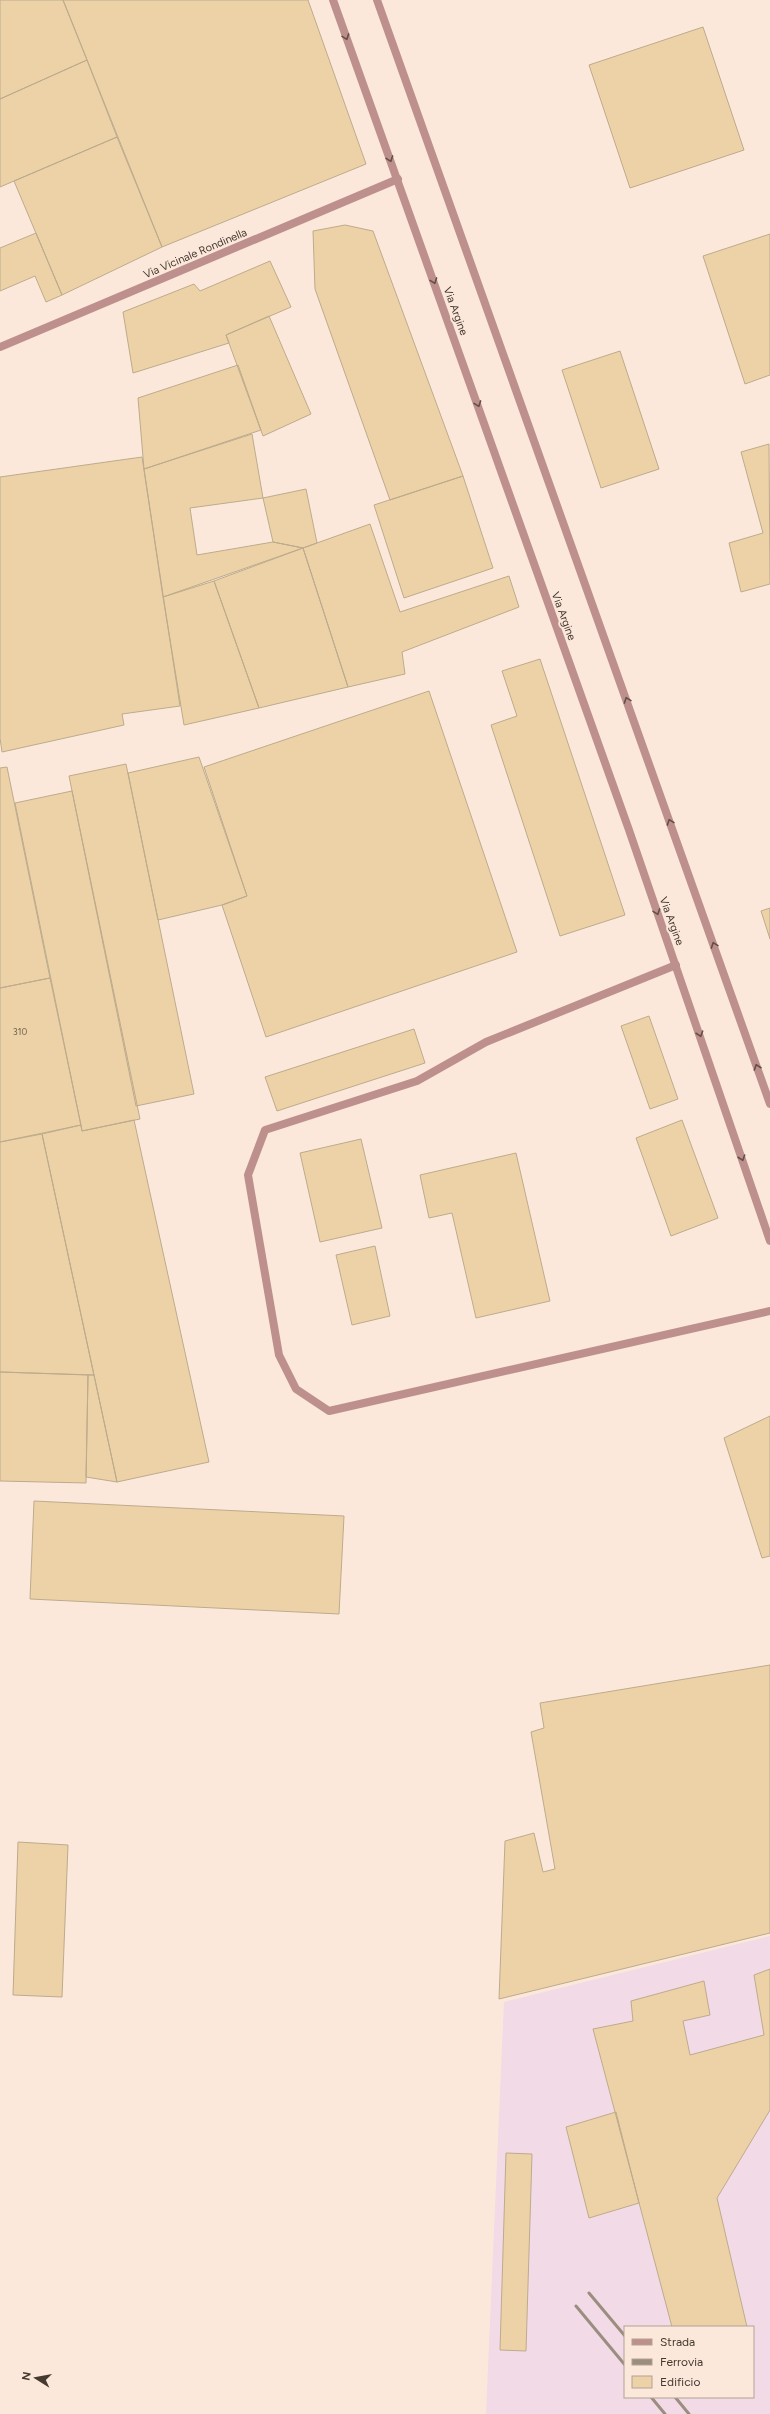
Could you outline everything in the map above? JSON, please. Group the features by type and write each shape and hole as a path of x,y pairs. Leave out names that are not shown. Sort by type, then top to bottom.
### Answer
{"street":[{"name":"Via Argine","path":"333,0 398,179 676,965 770,1241"},
{"path":"377,0 770,1104"},
{"name":"Via Vicinale Rondinella","path":"0,347 398,179"},
{"path":"676,965 486,1042 417,1081 265,1130 248,1175 279,1355 296,1389 329,1411 770,1311"}],"shaded area":[{"path":"770,1936 770,2414 486,2414 504,2002"}],"building":[{"path":"0,0 63,0 87,60 0,99"},
{"path":"63,0 308,0 366,164 162,247"},
{"path":"703,27 744,150 630,188 589,65"},
{"path":"87,60 117,137 0,187 0,99"},
{"path":"117,137 162,247 62,295 14,181"},
{"path":"345,225 373,231 463,476 390,500 315,289 313,231"},
{"path":"36,233 62,295 46,302 35,276 0,291 0,248"},
{"path":"770,234 770,375 745,384 703,256"},
{"path":"270,261 291,307 226,335 229,343 133,373 123,312 194,284 200,291"},
{"path":"269,316 311,414 263,436 226,335"},
{"path":"620,351 659,469 601,488 562,370"},
{"path":"238,365 261,430 144,469 138,398"},
{"path":"252,434 263,498 190,508 197,555 273,542 303,548 163,597 144,469"},
{"path":"769,444 770,584 741,592 729,543 763,533 741,452"},
{"path":"142,457 180,706 122,714 124,725 2,752 0,738 0,477"},
{"path":"463,476 493,568 404,598 374,505"},
{"path":"306,489 317,543 303,548 273,542 263,498"},
{"path":"370,524 400,612 509,576 519,607 402,652 405,674 348,687 303,548"},
{"path":"303,548 348,687 259,708 214,581"},
{"path":"214,581 259,708 184,725 163,597"},
{"path":"540,659 625,915 560,936 491,725 517,716 502,671"},
{"path":"429,691 517,952 266,1037 222,905 247,896 204,767"},
{"path":"199,757 247,896 222,905 158,920 128,773"},
{"path":"126,764 194,1094 136,1106 69,776"},
{"path":"7,767 50,978 0,988 0,768"},
{"path":"72,791 140,1119 82,1131 15,803"},
{"path":"770,908 770,939 761,911"},
{"path":"50,978 81,1125 0,1142 0,988"},
{"path":"649,1016 678,1099 650,1109 621,1026"},
{"path":"414,1029 425,1063 277,1111 265,1077"},
{"path":"134,1120 209,1462 117,1482 42,1134 81,1125 82,1131"},
{"path":"682,1120 718,1218 671,1236 636,1138"},
{"path":"42,1134 94,1375 0,1372 0,1142"},
{"path":"361,1139 382,1228 320,1242 300,1153"},
{"path":"516,1153 550,1301 476,1318 452,1213 429,1218 420,1175"},
{"path":"375,1246 390,1316 352,1325 336,1255"},
{"path":"0,1372 88,1375 86,1483 0,1481"},
{"path":"88,1375 94,1375 117,1482 86,1477"},
{"path":"770,1416 770,1556 762,1558 724,1438"},
{"path":"34,1501 344,1516 339,1614 30,1599"},
{"path":"770,1665 770,1933 499,1999 505,1841 534,1833 543,1872 555,1869 531,1732 544,1728 540,1703"},
{"path":"18,1842 68,1845 62,1997 13,1995"},
{"path":"770,1969 770,2110 717,2198 747,2326 672,2326 593,2029 633,2021 631,2001 704,1981 710,2015 683,2021 690,2055 764,2035 754,1975"},
{"path":"616,2112 639,2203 589,2218 566,2127"},
{"path":"506,2153 532,2154 526,2351 500,2350"}],"railway":[{"path":"589,2293 624,2335"},
{"path":"576,2306 624,2364"},
{"path":"652,2398 665,2414"},
{"path":"676,2398 689,2414"}]}
